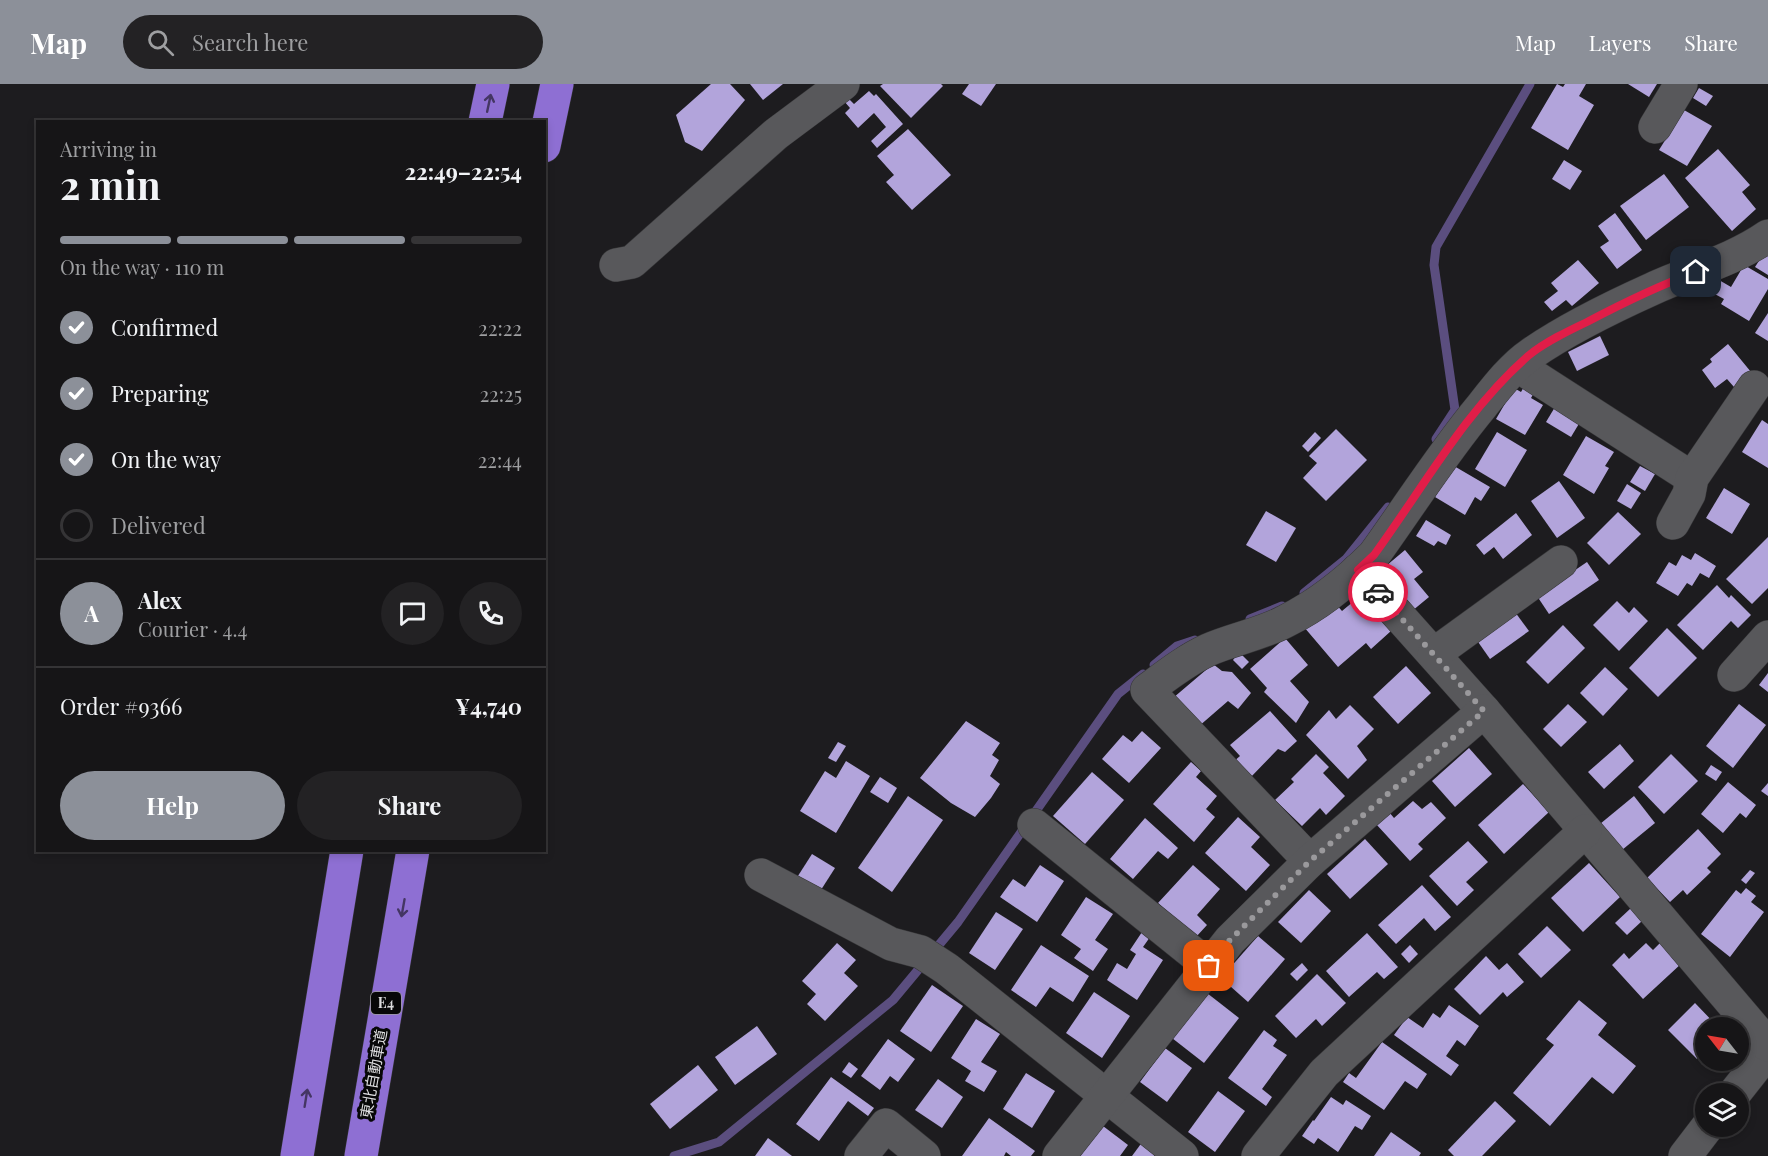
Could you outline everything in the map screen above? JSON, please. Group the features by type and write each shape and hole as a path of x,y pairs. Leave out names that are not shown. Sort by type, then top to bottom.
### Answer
{"highway":[{"path":"485,120 493,84"},
{"path":"546,136 557,84"},
{"path":"297,1156 347,852"},
{"name":"東北自動車道","path":"361,1156 413,852"}],"street":[{"path":"615,265 632,262 776,134 843,84"},
{"path":"1655,128 1681,84"},
{"path":"1310,861 1147,690 1178,667 1208,650 1286,622 1322,599 1358,570 1374,555 1457,435 1500,383 1530,354 1569,331 1653,289 1717,264 1768,236"},
{"path":"1518,366 1692,478"},
{"path":"1673,523 1689,494 1692,478 1754,387"},
{"path":"1434,654 1561,562"},
{"path":"1358,570 1484,711 1768,1045"},
{"path":"1734,675 1768,637"},
{"path":"1059,1156 1230,940 1310,861 1484,711"},
{"path":"1034,825 1209,966"},
{"path":"1258,1156 1324,1072 1585,831"},
{"path":"761,875 891,944 928,957 948,969 1182,1156"},
{"path":"1743,1083 1768,1051"},
{"path":"861,1156 886,1125 924,1156"},
{"path":"1684,1156 1699,1137"}],"building":[{"path":"711,84 730,84 745,100 702,151 685,142 676,115"},
{"path":"750,84 783,84 763,100"},
{"path":"883,84 941,84 943,86 911,118 880,86"},
{"path":"969,84 996,84 981,106 962,94"},
{"path":"1557,84 1563,87 1565,84 1586,84 1579,96 1594,105 1568,150 1531,128"},
{"path":"1628,84 1657,84 1649,97"},
{"path":"1699,88 1713,96 1706,106 1693,98"},
{"path":"869,91 874,96 876,94 903,124 877,148 871,141 886,127 874,113 858,128 845,113 850,108 844,101 848,98 854,104"},
{"path":"1684,110 1712,126 1687,166 1659,150"},
{"path":"908,129 951,175 912,210 886,182 894,175 877,156"},
{"path":"1718,149 1750,185 1742,192 1756,209 1732,231 1685,178"},
{"path":"1564,160 1582,171 1570,190 1552,179"},
{"path":"1664,174 1689,207 1646,240 1620,206"},
{"path":"1615,213 1642,250 1617,269 1600,247 1609,241 1598,226"},
{"path":"1766,250 1768,251 1768,275 1755,267"},
{"path":"1578,260 1599,283 1572,306 1566,300 1552,311 1544,302 1558,291 1551,283"},
{"path":"1744,265 1768,279 1768,289 1749,321 1721,304 1724,299 1711,292 1719,280 1731,287"},
{"path":"1768,313 1768,341 1755,333"},
{"path":"1600,336 1609,355 1577,371 1568,352"},
{"path":"1728,344 1751,372 1734,387 1727,379 1715,388 1702,370 1712,362 1710,359"},
{"path":"1525,385 1535,391 1531,398 1543,405 1525,435 1496,419 1514,388 1521,392"},
{"path":"1555,407 1580,422 1571,437 1546,422"},
{"path":"1762,420 1768,424 1768,468 1742,452"},
{"path":"1336,429 1367,460 1326,501 1303,478 1317,463 1309,456"},
{"path":"1315,432 1321,438 1308,452 1302,446"},
{"path":"1497,432 1527,450 1505,487 1475,469"},
{"path":"1586,436 1614,452 1605,466 1609,468 1594,494 1563,475"},
{"path":"1454,466 1490,487 1481,501 1475,497 1465,515 1435,497"},
{"path":"1640,466 1655,474 1645,491 1630,482"},
{"path":"1559,481 1585,518 1557,538 1531,501"},
{"path":"1627,484 1641,493 1631,509 1617,501"},
{"path":"1724,488 1750,504 1732,534 1706,518"},
{"path":"1266,511 1296,528 1276,562 1246,545"},
{"path":"1618,512 1641,534 1609,565 1587,543"},
{"path":"1516,513 1532,535 1503,559 1494,547 1484,555 1476,545"},
{"path":"1426,520 1451,535 1446,545 1438,541 1434,546 1416,536"},
{"path":"1768,537 1768,588 1752,604 1726,579"},
{"path":"1405,550 1423,572 1414,579 1429,597 1412,611 1380,571"},
{"path":"1695,553 1716,566 1709,578 1700,573 1692,586 1687,583 1678,596 1656,583 1669,562 1676,566 1682,555 1691,560"},
{"path":"1587,562 1599,580 1549,614 1537,596"},
{"path":"1717,585 1729,598 1731,595 1751,615 1738,628 1731,621 1703,650 1677,625"},
{"path":"1360,596 1391,631 1371,649 1366,643 1338,667 1304,627 1334,602 1342,611"},
{"path":"1617,601 1629,613 1634,607 1648,621 1619,651 1593,625"},
{"path":"1515,612 1529,631 1490,659 1476,639"},
{"path":"1563,625 1585,648 1548,684 1526,662"},
{"path":"1667,628 1697,658 1658,697 1629,668"},
{"path":"1285,638 1308,665 1290,681 1309,702 1296,723 1264,692 1267,688 1250,669"},
{"path":"1239,652 1249,662 1242,669 1233,660"},
{"path":"1213,664 1222,671 1232,672 1251,693 1238,709 1228,701 1198,727 1173,698"},
{"path":"1406,666 1431,693 1398,724 1373,697"},
{"path":"1605,667 1628,689 1603,716 1580,693"},
{"path":"1768,673 1768,692 1759,685"},
{"path":"1568,704 1587,722 1561,747 1543,729"},
{"path":"1739,704 1766,725 1733,768 1706,746"},
{"path":"1350,705 1374,729 1357,746 1367,760 1348,779 1306,735 1329,710 1336,719"},
{"path":"1270,711 1297,741 1285,752 1278,749 1249,779 1232,763 1240,756 1230,745"},
{"path":"966,721 1000,743 992,755 999,760 990,776 1000,784 975,817 951,803 920,778"},
{"path":"1142,731 1161,748 1129,783 1102,759 1123,735 1132,742"},
{"path":"838,742 846,746 836,762 828,758"},
{"path":"1620,744 1634,761 1604,789 1588,772"},
{"path":"1469,748 1492,774 1455,807 1432,781"},
{"path":"1316,754 1329,767 1323,773 1345,796 1326,815 1320,808 1302,826 1275,800 1294,782 1291,779"},
{"path":"1671,754 1698,781 1664,814 1638,787"},
{"path":"846,761 870,776 836,833 800,811 825,771 836,778"},
{"path":"1191,762 1201,771 1196,777 1217,796 1206,809 1215,817 1194,842 1153,804"},
{"path":"1711,765 1722,772 1716,781 1705,774"},
{"path":"1092,772 1124,800 1085,844 1053,816"},
{"path":"880,777 897,788 888,803 870,792"},
{"path":"1728,782 1756,805 1746,818 1740,813 1723,833 1701,814"},
{"path":"1768,783 1768,796 1761,791"},
{"path":"1523,784 1549,812 1504,854 1478,825"},
{"path":"908,796 943,820 892,892 858,868"},
{"path":"1634,796 1655,823 1622,850 1600,824"},
{"path":"1413,801 1422,809 1431,802 1446,818 1418,844 1423,849 1410,861 1376,824 1389,812 1394,818"},
{"path":"1238,817 1260,837 1251,847 1270,865 1246,891 1205,853"},
{"path":"1145,818 1178,848 1168,859 1158,851 1133,879 1110,859"},
{"path":"1698,829 1721,854 1707,868 1711,872 1687,895 1683,890 1670,902 1647,878"},
{"path":"1365,839 1388,864 1350,899 1327,874"},
{"path":"1468,841 1488,862 1466,882 1474,890 1457,906 1429,876"},
{"path":"812,854 835,868 819,893 796,879"},
{"path":"1589,863 1620,897 1583,932 1551,898"},
{"path":"1040,865 1064,881 1037,922 1000,897 1013,879 1025,887"},
{"path":"1193,865 1220,889 1197,915 1207,925 1196,937 1158,903"},
{"path":"1750,870 1755,873 1746,884 1741,880"},
{"path":"1422,885 1451,917 1435,931 1424,918 1396,944 1378,925"},
{"path":"1746,888 1756,896 1751,902 1764,912 1730,957 1701,934 1736,890 1741,894"},
{"path":"1309,890 1331,911 1301,943 1278,922"},
{"path":"1086,897 1113,914 1095,940 1108,949 1093,971 1074,958 1081,949 1061,935"},
{"path":"1631,908 1643,920 1627,935 1615,923"},
{"path":"996,912 1023,929 995,970 969,953"},
{"path":"1547,926 1571,950 1541,978 1518,954"},
{"path":"1142,932 1150,937 1143,947 1163,960 1137,1000 1107,980 1117,963 1127,969 1136,954 1130,950"},
{"path":"1367,933 1398,967 1384,979 1377,972 1349,997 1326,971"},
{"path":"1258,936 1285,959 1248,1002 1221,978"},
{"path":"1662,941 1682,963 1643,999 1612,965 1624,953 1629,959 1646,943 1653,950"},
{"path":"837,943 856,960 844,973 858,986 825,1021 807,1004 816,994 802,981"},
{"path":"1041,945 1089,976 1073,1002 1050,987 1036,1007 1011,990"},
{"path":"1410,945 1418,954 1409,963 1401,954"},
{"path":"1486,956 1499,970 1507,963 1524,982 1507,997 1503,992 1480,1015 1454,989"},
{"path":"1302,963 1308,970 1297,981 1290,974"},
{"path":"1317,974 1346,1003 1322,1026 1316,1019 1296,1038 1275,1016"},
{"path":"932,985 963,1006 931,1052 900,1031"},
{"path":"1094,992 1130,1016 1102,1058 1066,1033"},
{"path":"1207,993 1239,1018 1204,1063 1172,1038"},
{"path":"1579,1000 1607,1023 1598,1035 1636,1066 1613,1094 1592,1077 1550,1126 1513,1093 1554,1045 1546,1039"},
{"path":"1695,1003 1708,1017 1695,1017 1695,1057 1668,1030"},
{"path":"1449,1005 1479,1026 1465,1046 1457,1040 1446,1056 1459,1065 1451,1076 1394,1035 1407,1017 1423,1028 1433,1013 1440,1018"},
{"path":"976,1019 1000,1034 981,1062 997,1071 984,1092 965,1081 971,1071 951,1058"},
{"path":"757,1026 777,1054 735,1085 715,1057"},
{"path":"1264,1030 1277,1040 1273,1046 1287,1055 1262,1089 1272,1097 1266,1106 1228,1078"},
{"path":"888,1039 915,1059 898,1082 890,1076 880,1090 861,1076"},
{"path":"1382,1042 1427,1074 1417,1089 1405,1081 1384,1110 1343,1082 1349,1073 1356,1078"},
{"path":"1165,1048 1192,1068 1167,1102 1140,1082"},
{"path":"849,1062 858,1069 851,1078 842,1072"},
{"path":"698,1065 718,1090 670,1129 650,1104"},
{"path":"1026,1073 1055,1091 1032,1128 1003,1109"},
{"path":"831,1077 874,1108 868,1116 848,1101 819,1141 796,1124"},
{"path":"938,1079 963,1097 942,1128 915,1110"},
{"path":"1218,1091 1245,1111 1215,1152 1188,1132"},
{"path":"1331,1097 1343,1105 1346,1100 1371,1116 1362,1130 1355,1126 1338,1152 1318,1138 1314,1144 1302,1136"},
{"path":"1495,1101 1516,1121 1482,1156 1454,1156 1448,1150"},
{"path":"989,1118 1035,1151 1031,1156 1011,1156 1006,1152 1004,1156 962,1156"},
{"path":"1103,1126 1128,1145 1120,1156 1080,1156"},
{"path":"1391,1132 1421,1153 1419,1156 1374,1156"},
{"path":"768,1138 792,1156 755,1156"},
{"path":"1143,1141 1157,1151 1154,1156 1132,1156"}],"waterway":[{"path":"1436,439 1455,410 1434,265 1436,247 1530,84"},
{"path":"1304,593 1346,559 1388,507"},
{"path":"1250,619 1282,606"},
{"path":"1154,665 1177,646 1195,640"},
{"path":"674,1156 719,1142 893,1000 958,922 1118,694 1143,674"}],"way so far":[{"path":"1209,966 1230,940 1310,861 1484,711 1378,592"}],"route":[{"path":"1378,592 1358,570 1374,555 1457,435 1500,383 1530,354 1569,331 1653,289 1696,272"}]}
